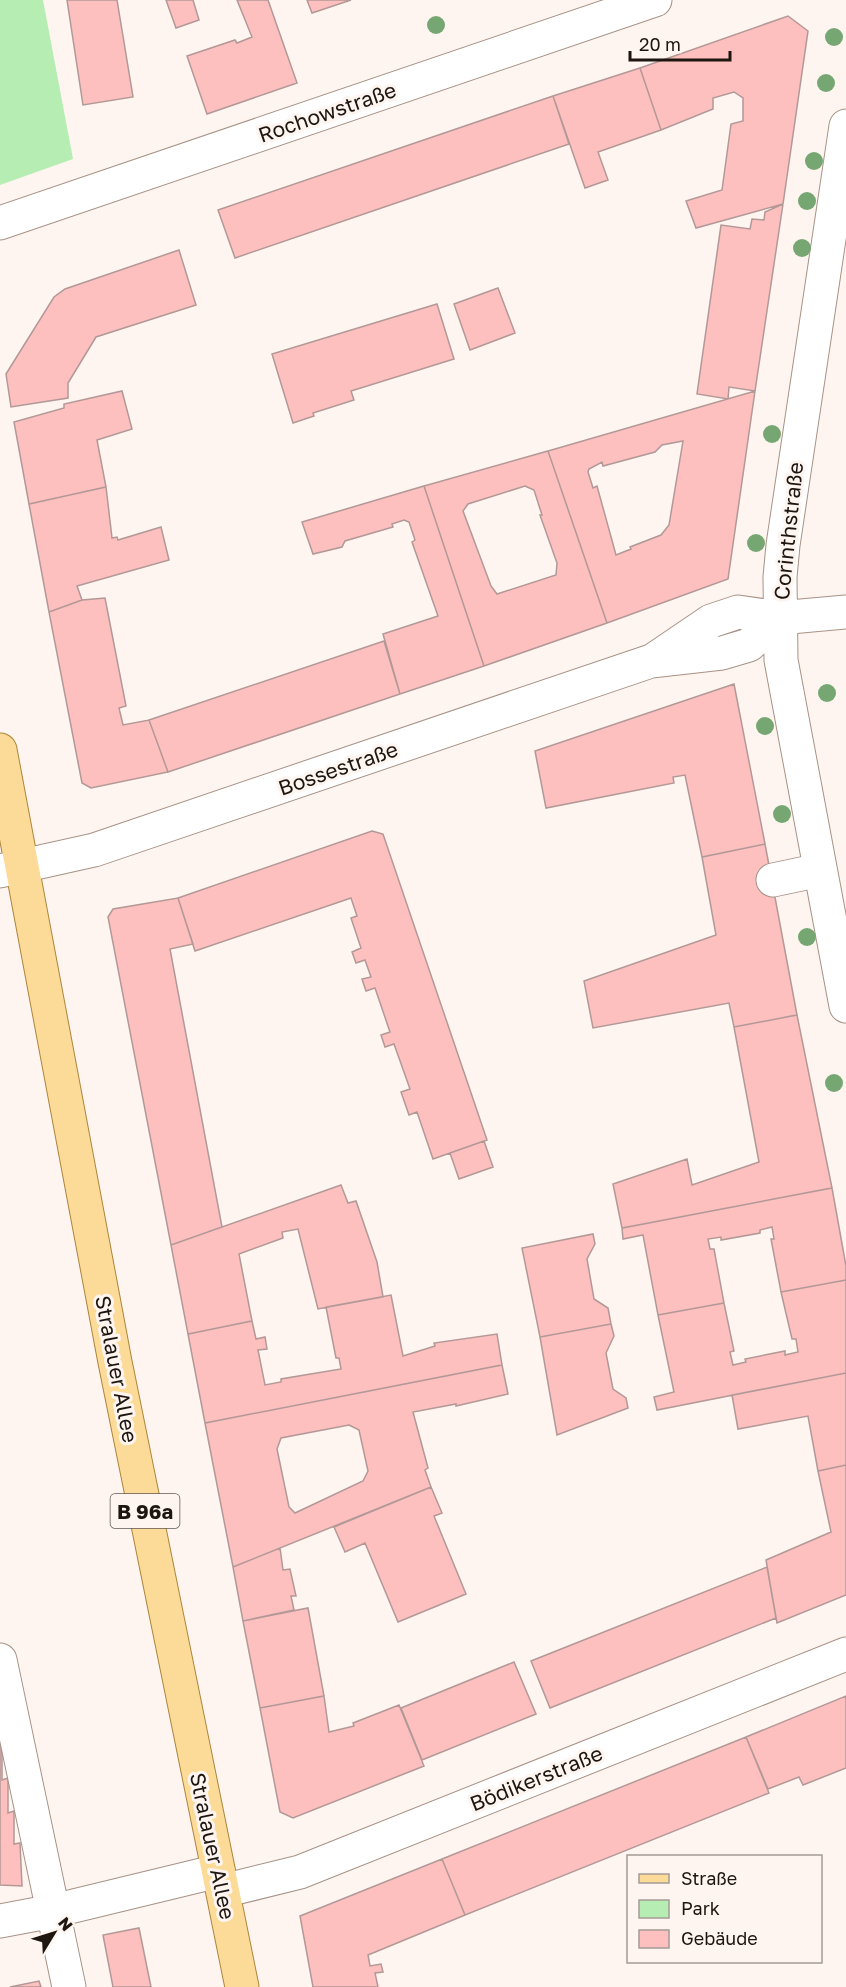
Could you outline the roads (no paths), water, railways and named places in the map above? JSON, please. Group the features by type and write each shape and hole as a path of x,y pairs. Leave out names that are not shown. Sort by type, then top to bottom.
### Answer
{"main road":[{"name":"Stralauer Allee","path":"0,750 11,868 115,1362 242,1987"}],"street":[{"name":"Rochowstraße","path":"0,223 655,0"},
{"name":"Corinthstraße","path":"846,126 783,545 779,618 782,660 846,1006"},
{"name":"Bossestraße","path":"11,868 94,850 651,661 711,621 738,612 779,618 846,612"},
{"path":"773,880 820,870"},
{"name":"Bödikerstraße","path":"0,1921 221,1881 300,1872 846,1654"},
{"path":"0,1660 69,1987"}]}
